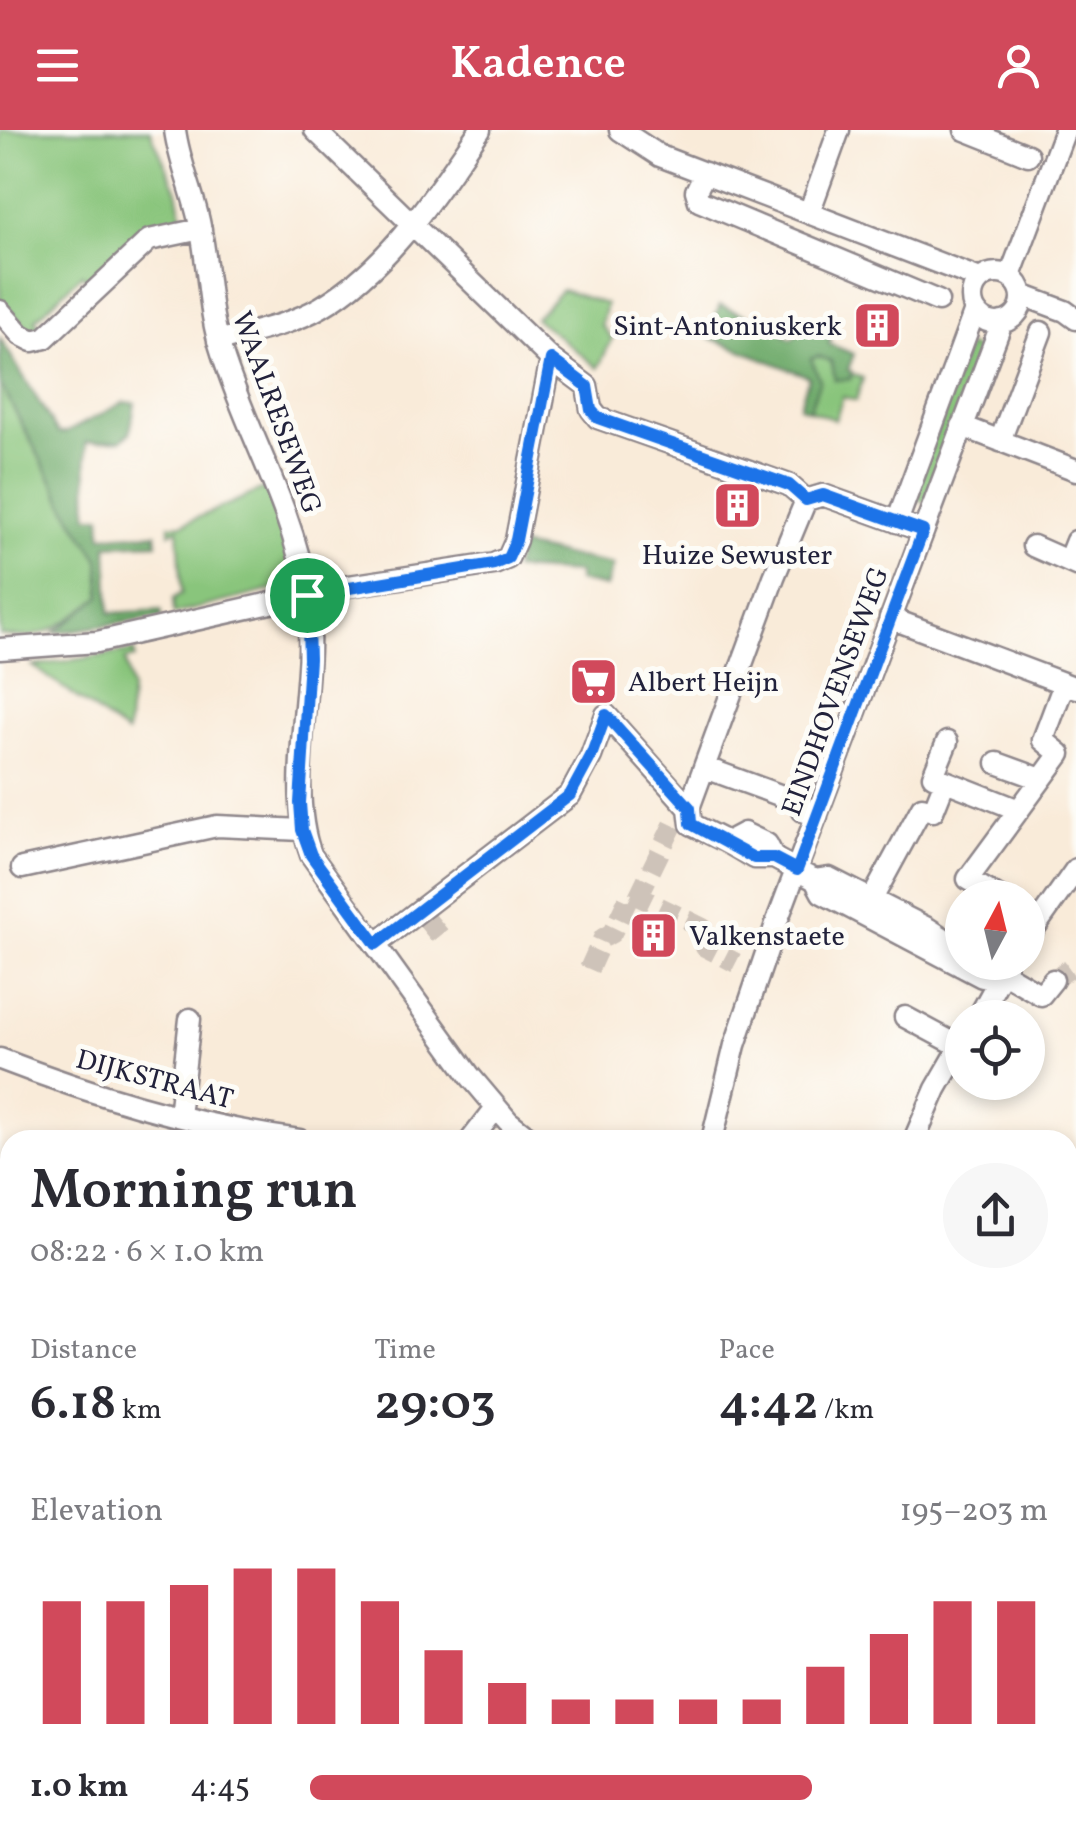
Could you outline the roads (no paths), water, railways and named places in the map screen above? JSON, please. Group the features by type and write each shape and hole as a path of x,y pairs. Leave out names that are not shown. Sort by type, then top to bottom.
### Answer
{"street":[{"name":"WAALRESEWEG","path":"175,130 201,229 218,341 292,531 306,595 309,659 300,803 302,830 311,855 496,1108 521,1130"},
{"path":"316,130 551,359 587,386 591,410 598,418 789,485 806,500"},
{"path":"218,341 320,308 367,274 412,225 480,130"},
{"path":"620,130 660,156 935,264 976,294 987,320 1014,309 1062,323 1076,321"},
{"path":"810,213 839,130"},
{"path":"966,130 1028,155"},
{"path":"1014,309 1010,276 1065,130"},
{"path":"704,173 696,192 699,201 938,300"},
{"path":"0,311 22,335 32,341 45,338 149,240 201,229"},
{"path":"838,256 851,229"},
{"path":"897,522 976,294 994,273 1010,276"},
{"name":"EINDHOVENSEWEG","path":"714,1130 734,1045 806,875 817,816 962,426 1014,309"},
{"path":"1000,441 1041,332"},
{"path":"0,649 97,642 306,595 494,564 508,558 516,540 551,359"},
{"path":"962,426 1076,470"},
{"path":"806,500 823,495 923,531"},
{"path":"682,812 706,768 761,612 806,500"},
{"path":"1033,546 1073,556"},
{"path":"890,618 1070,686 1043,740 1060,754 970,880"},
{"path":"376,944 424,915 570,795 591,756 606,715 691,824 727,842 744,833 767,844 774,858 806,875 830,878 945,953"},
{"path":"946,742 933,776 1019,810"},
{"path":"997,763 1041,780"},
{"path":"706,768 802,803 804,811 817,816"},
{"path":"860,901 884,878 922,807 933,811 945,781"},
{"path":"22,868 217,826 302,830"},
{"path":"1045,906 1076,869"},
{"path":"898,922 945,943"},
{"path":"1020,980 1042,995 1054,980"},
{"path":"905,1017 945,1037"},
{"path":"179,1116 190,1020"},
{"name":"DIJKSTRAAT","path":"0,1059 73,1087 246,1130"},
{"path":"918,1130 945,1074"},
{"path":"479,1130 496,1108"}],"tunnel":[{"path":"638,897 674,823"},
{"path":"589,969 631,893 703,928 705,947 736,963"},
{"path":"427,920 440,936"},
{"path":"1053,980 1076,964"}],"place":[{"name":"Sint-Antoniuskerk","path":"877,325"},
{"name":"Huize Sewuster","path":"737,506"},
{"name":"Albert Heijn","path":"593,681"},
{"name":"Valkenstaete","path":"654,935"}]}
